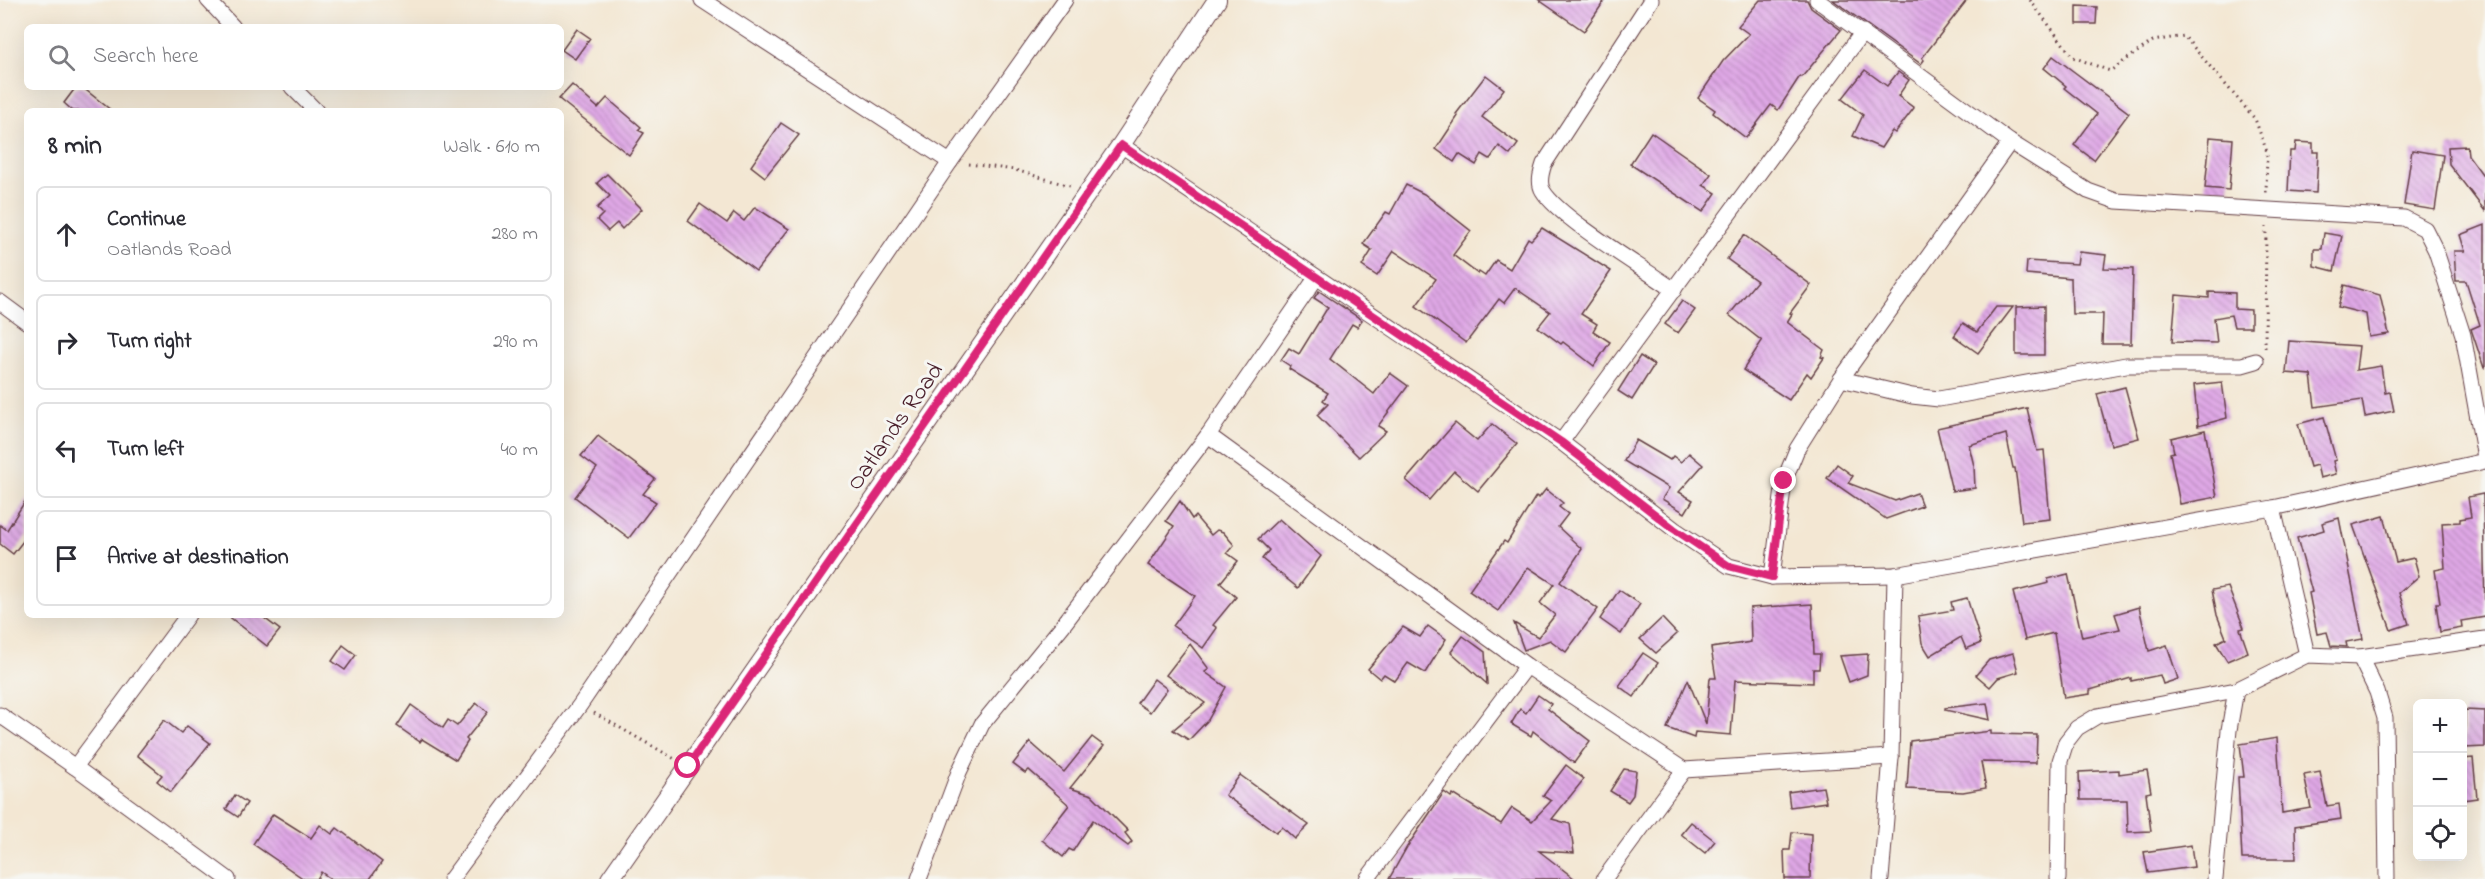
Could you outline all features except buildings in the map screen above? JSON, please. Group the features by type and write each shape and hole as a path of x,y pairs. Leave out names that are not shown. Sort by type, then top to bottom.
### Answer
{"street":[{"path":"208,0 230,24"},
{"path":"702,0 950,162"},
{"path":"451,879 580,705 950,162 1065,0"},
{"name":"Oatlands Road","path":"610,879 1086,191 1121,145 1217,0"},
{"path":"1651,0 1544,164 1540,177 1542,190 1558,209 1674,290"},
{"path":"1121,145 1561,442 1674,529 1729,566 1772,577 1895,574 2273,508 2485,459 2463,335 2436,251 2425,229 2404,218 2116,201 2088,191 2010,142 1817,0"},
{"path":"1561,442 1863,32"},
{"path":"295,90 313,108"},
{"path":"1772,577 1784,481 1797,450 1841,379 2010,142"},
{"path":"919,879 959,772 982,724 1063,625 1208,435 1316,278"},
{"path":"0,302 24,320"},
{"path":"1841,379 1912,396 1939,399 2126,365 2242,365 2256,361"},
{"path":"1208,435 1527,666 1684,770 1891,757"},
{"path":"2273,508 2307,655"},
{"path":"1881,879 1891,757 1895,574"},
{"path":"75,766 186,618"},
{"path":"2058,879 2060,761 2066,742 2077,728 2097,716 2236,690 2307,655 2360,657 2485,639"},
{"path":"2360,657 2377,692 2385,718 2387,879"},
{"path":"1367,879 1527,666"},
{"path":"2215,879 2229,730 2236,690"},
{"path":"0,715 75,766 228,879"},
{"path":"1604,879 1684,770"}],"path":[{"path":"2030,0 2073,57 2110,71 2153,41 2184,36 2254,119 2267,152 2266,346 2256,361"},
{"path":"950,162 1015,170 1086,191"},
{"path":"580,705 688,766"}],"route":[{"path":"688,766 1086,191 1121,145 1561,442 1674,529 1729,566 1772,577 1784,481"}]}
